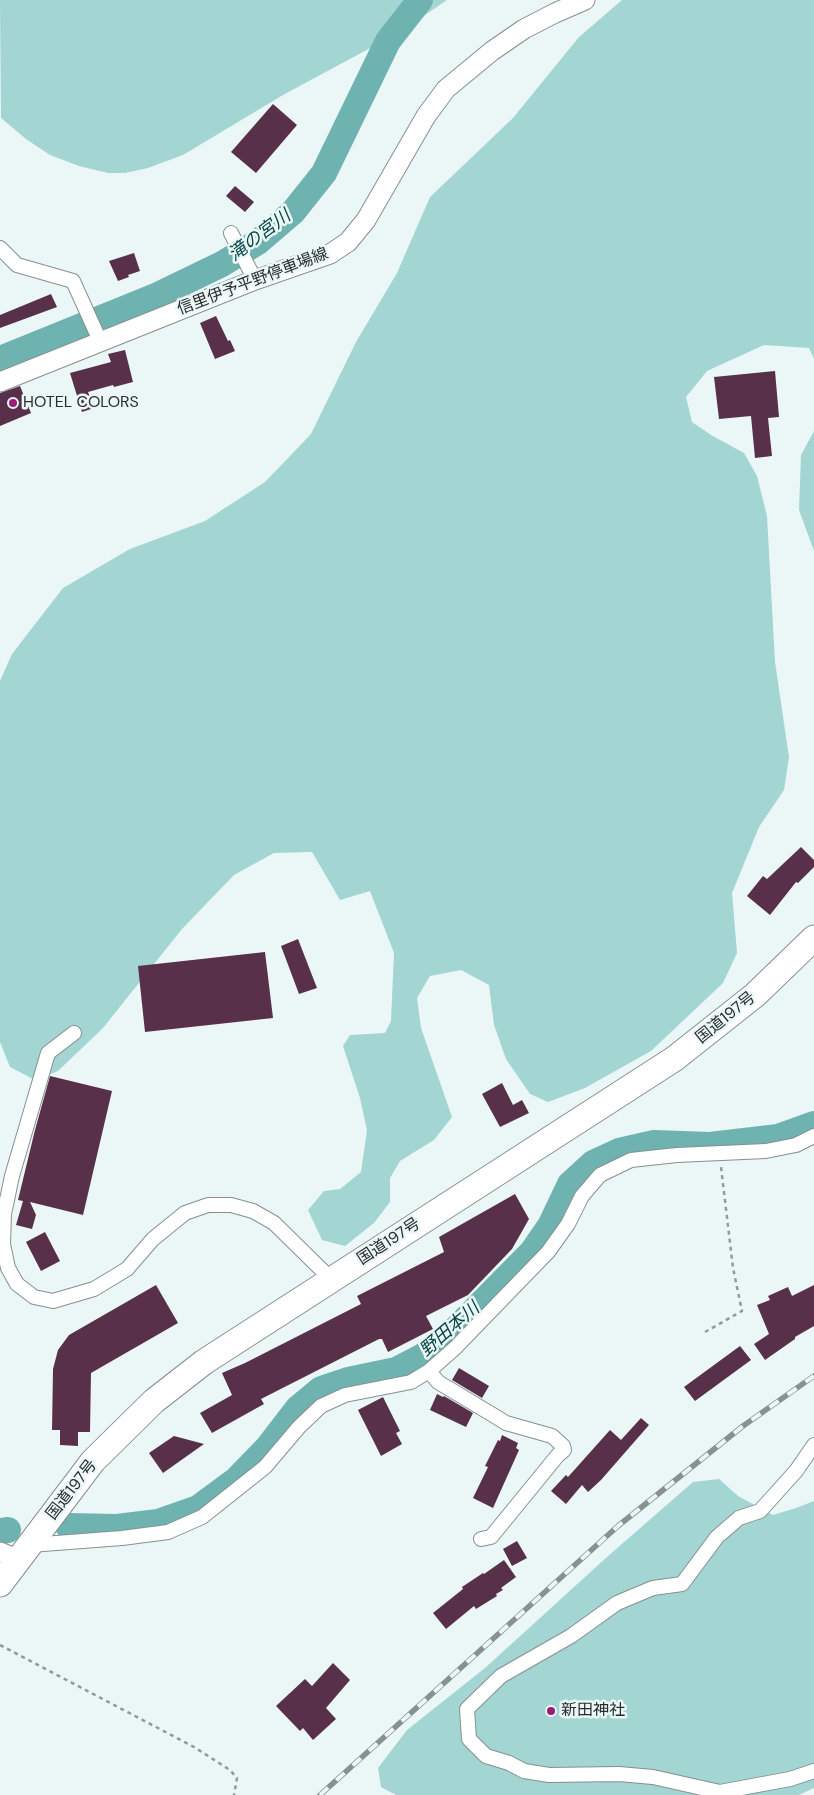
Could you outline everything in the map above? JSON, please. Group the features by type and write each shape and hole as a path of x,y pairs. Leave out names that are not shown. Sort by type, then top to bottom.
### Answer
{"highway":[{"name":"国道197号","path":"0,1584 16,1552 93,1461 154,1401 204,1362 674,1059 756,995 814,938"}],"main road":[{"name":"信里伊予平野停車場線","path":"0,382 99,338 253,275 330,254 348,242 366,220 426,116 446,89 492,51 524,29 586,0"}],"street":[{"path":"231,233 253,275"},
{"path":"0,248 17,265 74,281 99,338"},
{"path":"74,1032 48,1053 12,1176 4,1214 3,1244 8,1268 17,1284 34,1296 53,1300 94,1289 127,1269 153,1239 185,1213 208,1205 231,1205 254,1211 274,1224 331,1279"},
{"path":"16,1552 168,1532 202,1517 265,1466 299,1427 321,1406 345,1395 411,1382 430,1371 455,1348 548,1252 568,1224 582,1196 600,1175 631,1160 677,1155 773,1150 796,1146 814,1136"},
{"path":"430,1371 438,1382 506,1423 552,1436 563,1446 564,1450 491,1537 481,1539"},
{"path":"814,1445 796,1471 760,1511 739,1518 716,1537 682,1584 653,1588 617,1603 571,1636 501,1676 467,1709 469,1739 486,1756 509,1763 524,1771 549,1775 619,1774 653,1778 720,1792 790,1779 814,1771"}],"path":[{"path":"705,1332 742,1312 733,1268 720,1153"},
{"path":"0,1645 194,1746 230,1770 237,1778 234,1795"}],"shaded area":[{"path":"0,0 447,0 400,32 283,95 183,155 148,168 125,173 108,173 79,166 50,155 26,139 1,118"},
{"path":"622,0 814,0 814,359 809,348 764,345 707,371 686,397 692,422 744,453 757,476 767,516 775,662 789,757 784,790 759,827 732,893 737,953 723,983 651,1051 585,1088 548,1102 530,1094 506,1059 494,1025 489,985 461,970 430,976 417,998 421,1028 452,1117 434,1140 400,1161 390,1178 390,1202 374,1223 345,1246 322,1240 308,1210 324,1191 340,1189 361,1172 367,1130 360,1098 343,1046 350,1035 385,1033 391,1021 394,953 370,891 340,900 312,852 274,853 234,875 182,929 103,1028 58,1071 35,1080 10,1067 0,1042 0,681 12,654 63,588 130,549 205,521 265,482 311,434 356,342 397,273 430,197 513,118 579,37"},
{"path":"814,431 814,551 799,510 801,455"},
{"path":"719,1479 738,1496 773,1515 814,1501 814,1788 799,1795 396,1795 381,1787 378,1768 407,1730 485,1668 693,1482"}],"building":[{"path":"273,104 297,125 256,173 231,152"},
{"path":"235,186 254,202 245,212 226,196"},
{"path":"134,253 140,271 118,281 109,261"},
{"path":"51,294 57,307 0,328 0,315"},
{"path":"216,316 235,351 215,359 200,323"},
{"path":"125,350 133,382 88,392 94,408 82,412 70,373 111,362 108,354"},
{"path":"775,371 779,417 768,418 772,456 755,458 751,416 719,419 714,377"},
{"name":"HOTEL COLORS","path":"20,386 31,413 0,426 0,393"},
{"path":"801,847 814,860 814,867 798,883 796,882 770,915 747,896 763,876 767,879"},
{"path":"298,939 317,988 299,994 281,946"},
{"path":"265,952 273,1018 145,1032 138,966"},
{"path":"50,1076 112,1091 83,1215 30,1202 36,1215 32,1229 16,1225 23,1201 18,1200"},
{"path":"502,1083 513,1105 522,1100 529,1113 500,1127 482,1094"},
{"path":"515,1194 529,1219 512,1249 468,1295 426,1316 433,1329 388,1352 382,1339 379,1339 261,1399 264,1404 212,1433 200,1413 232,1395 222,1373 361,1304 357,1296 444,1252 439,1237"},
{"path":"45,1232 60,1261 41,1271 26,1242"},
{"path":"156,1285 178,1323 91,1373 90,1432 78,1432 78,1446 60,1445 60,1430 52,1430 53,1369 58,1350 69,1335"},
{"path":"814,1285 814,1326 795,1337 795,1339 765,1360 754,1344 769,1334 757,1305 770,1300 768,1296 788,1287 792,1296"},
{"path":"740,1346 751,1360 695,1401 684,1387"},
{"path":"459,1368 489,1386 482,1398 452,1380"},
{"path":"437,1394 473,1413 466,1427 430,1410"},
{"path":"383,1397 400,1431 396,1433 402,1444 381,1456 358,1410"},
{"path":"641,1418 649,1425 601,1480 588,1492 582,1485 566,1504 551,1491 566,1475 568,1477 610,1430 621,1440"},
{"path":"502,1435 518,1443 516,1448 519,1450 493,1508 473,1498 488,1467 485,1466"},
{"path":"174,1436 204,1444 163,1473 149,1453"},
{"path":"517,1541 527,1558 512,1566 503,1549"},
{"path":"504,1560 516,1577 501,1588 503,1590 496,1594 497,1596 476,1609 474,1606 446,1629 433,1613 463,1589 462,1587"},
{"path":"333,1663 350,1680 326,1708 336,1719 313,1740 303,1728 300,1731 276,1706 305,1679 312,1686"}],"waterway":[{"name":"滝の宮川","path":"0,359 158,295 222,264 258,242 293,212 324,173 388,41 420,0"},
{"name":"野田本川","path":"68,1526 117,1527 158,1522 198,1508 236,1480 268,1447 298,1408 321,1389 348,1380 396,1370 423,1356 453,1332 532,1252 550,1226 570,1184 593,1163 619,1151 654,1143 710,1145 778,1137 814,1124"},
{"name":"野田本川","path":"0,1531 8,1530"}],"railway":[{"path":"320,1795 618,1526 743,1426 814,1376"}],"place":[{"name":"HOTEL COLORS","path":"13,403"},
{"name":"新田神社","path":"551,1711"}]}
